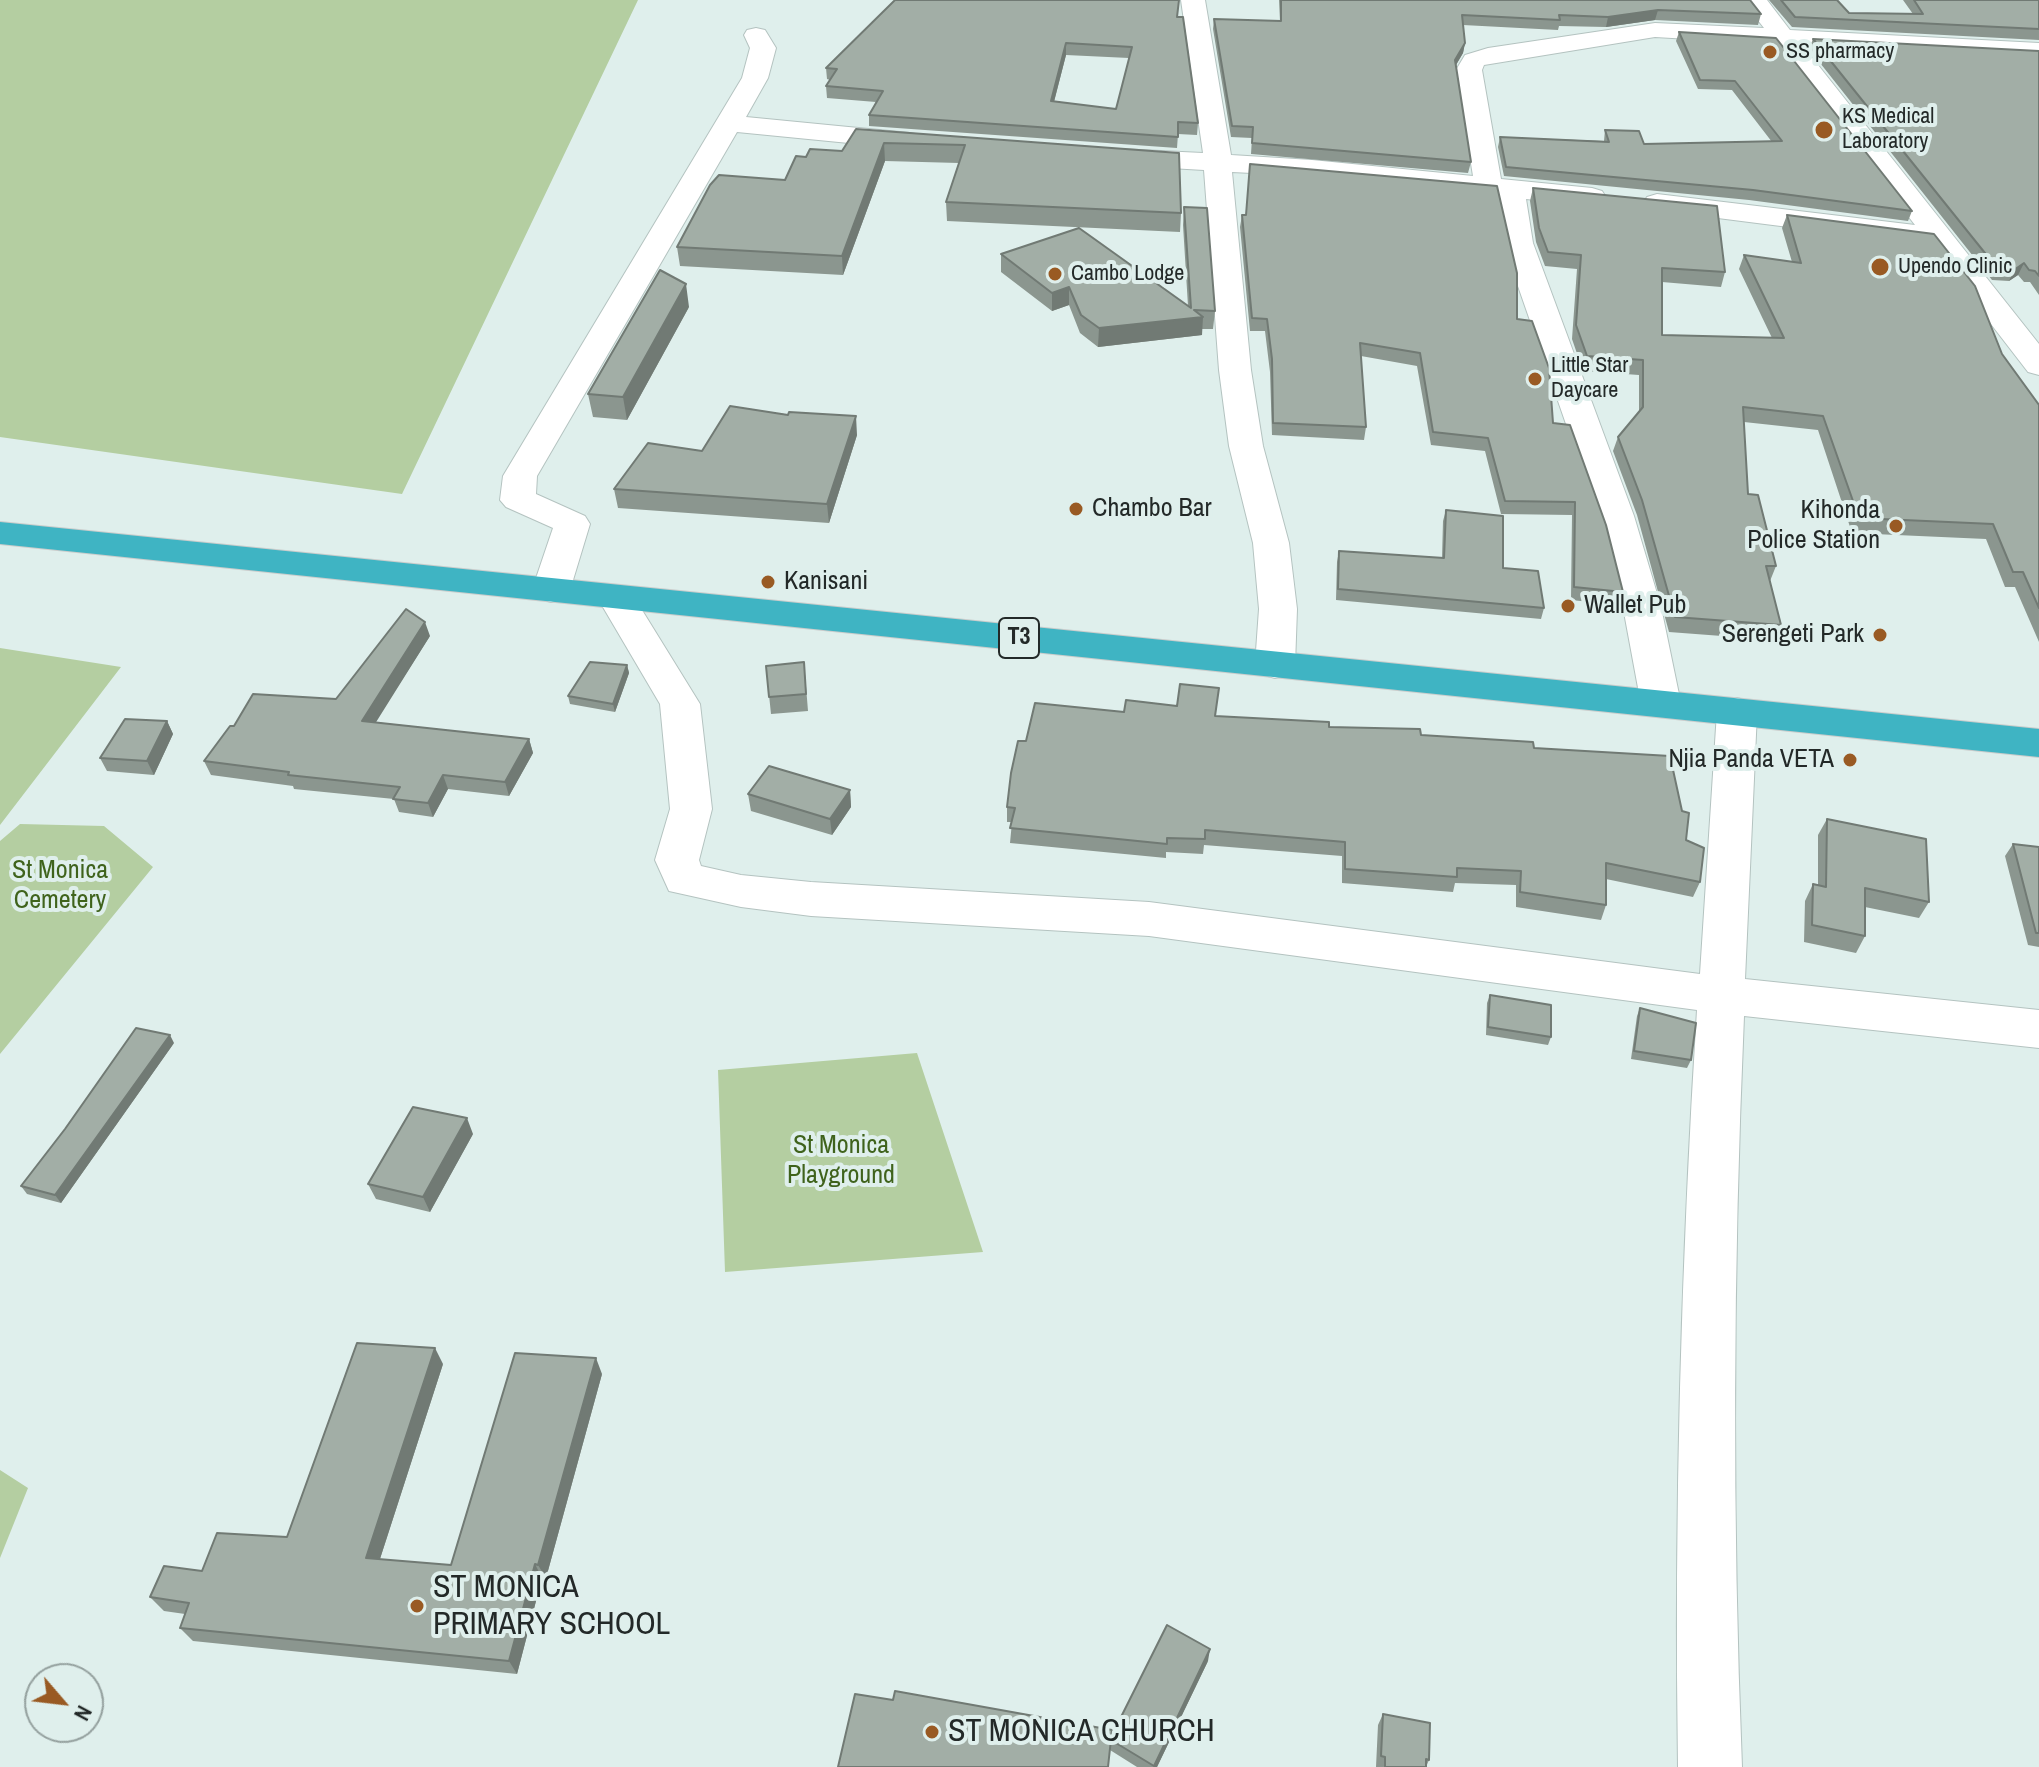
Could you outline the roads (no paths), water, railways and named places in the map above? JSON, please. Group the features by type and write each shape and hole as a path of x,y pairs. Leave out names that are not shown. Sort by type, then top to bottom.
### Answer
{"highway":[{"name":"T3","path":"0,533 2039,743"}],"street":[{"path":"1193,0 1212,115 1237,385 1246,446 1271,543 1278,609 1275,665"},
{"path":"1754,0 1938,237 2024,328 2039,365"},
{"path":"1661,704 1642,607 1616,516 1499,187 1472,93 1469,70 1474,60 1655,30 2039,51"},
{"path":"551,590 572,524 542,508 518,500 520,476 755,78 763,48 756,35"},
{"path":"730,123 931,143"},
{"path":"1089,155 1312,168 1749,212 1938,237"},
{"path":"616,597 680,704 691,809 677,860 685,879 741,891 811,899 1149,919 1719,995 2039,1029"},
{"path":"1710,1767 1705,1586 1711,1187 1719,995 1737,712"}],"place":[{"name":"SS pharmacy","path":"1770,52"},
{"name":"KS Medical Laboratory","path":"1824,130"},
{"name":"Upendo Clinic","path":"1880,267"},
{"name":"Cambo Lodge","path":"1055,274"},
{"name":"Little Star Daycare","path":"1535,379"},
{"name":"Chambo Bar","path":"1076,509"},
{"name":"Kihonda Police Station","path":"1896,526"},
{"name":"Kanisani","path":"768,582"},
{"name":"Wallet Pub","path":"1568,606"},
{"name":"Serengeti Park","path":"1880,635"},
{"name":"Njia Panda VETA","path":"1850,760"},
{"name":"ST MONICA PRIMARY SCHOOL","path":"417,1606"},
{"name":"ST MONICA CHURCH","path":"932,1732"}],"park label":[{"name":"St Monica Cemetery","path":"60,886"},
{"name":"St Monica Playground","path":"841,1161"}]}
